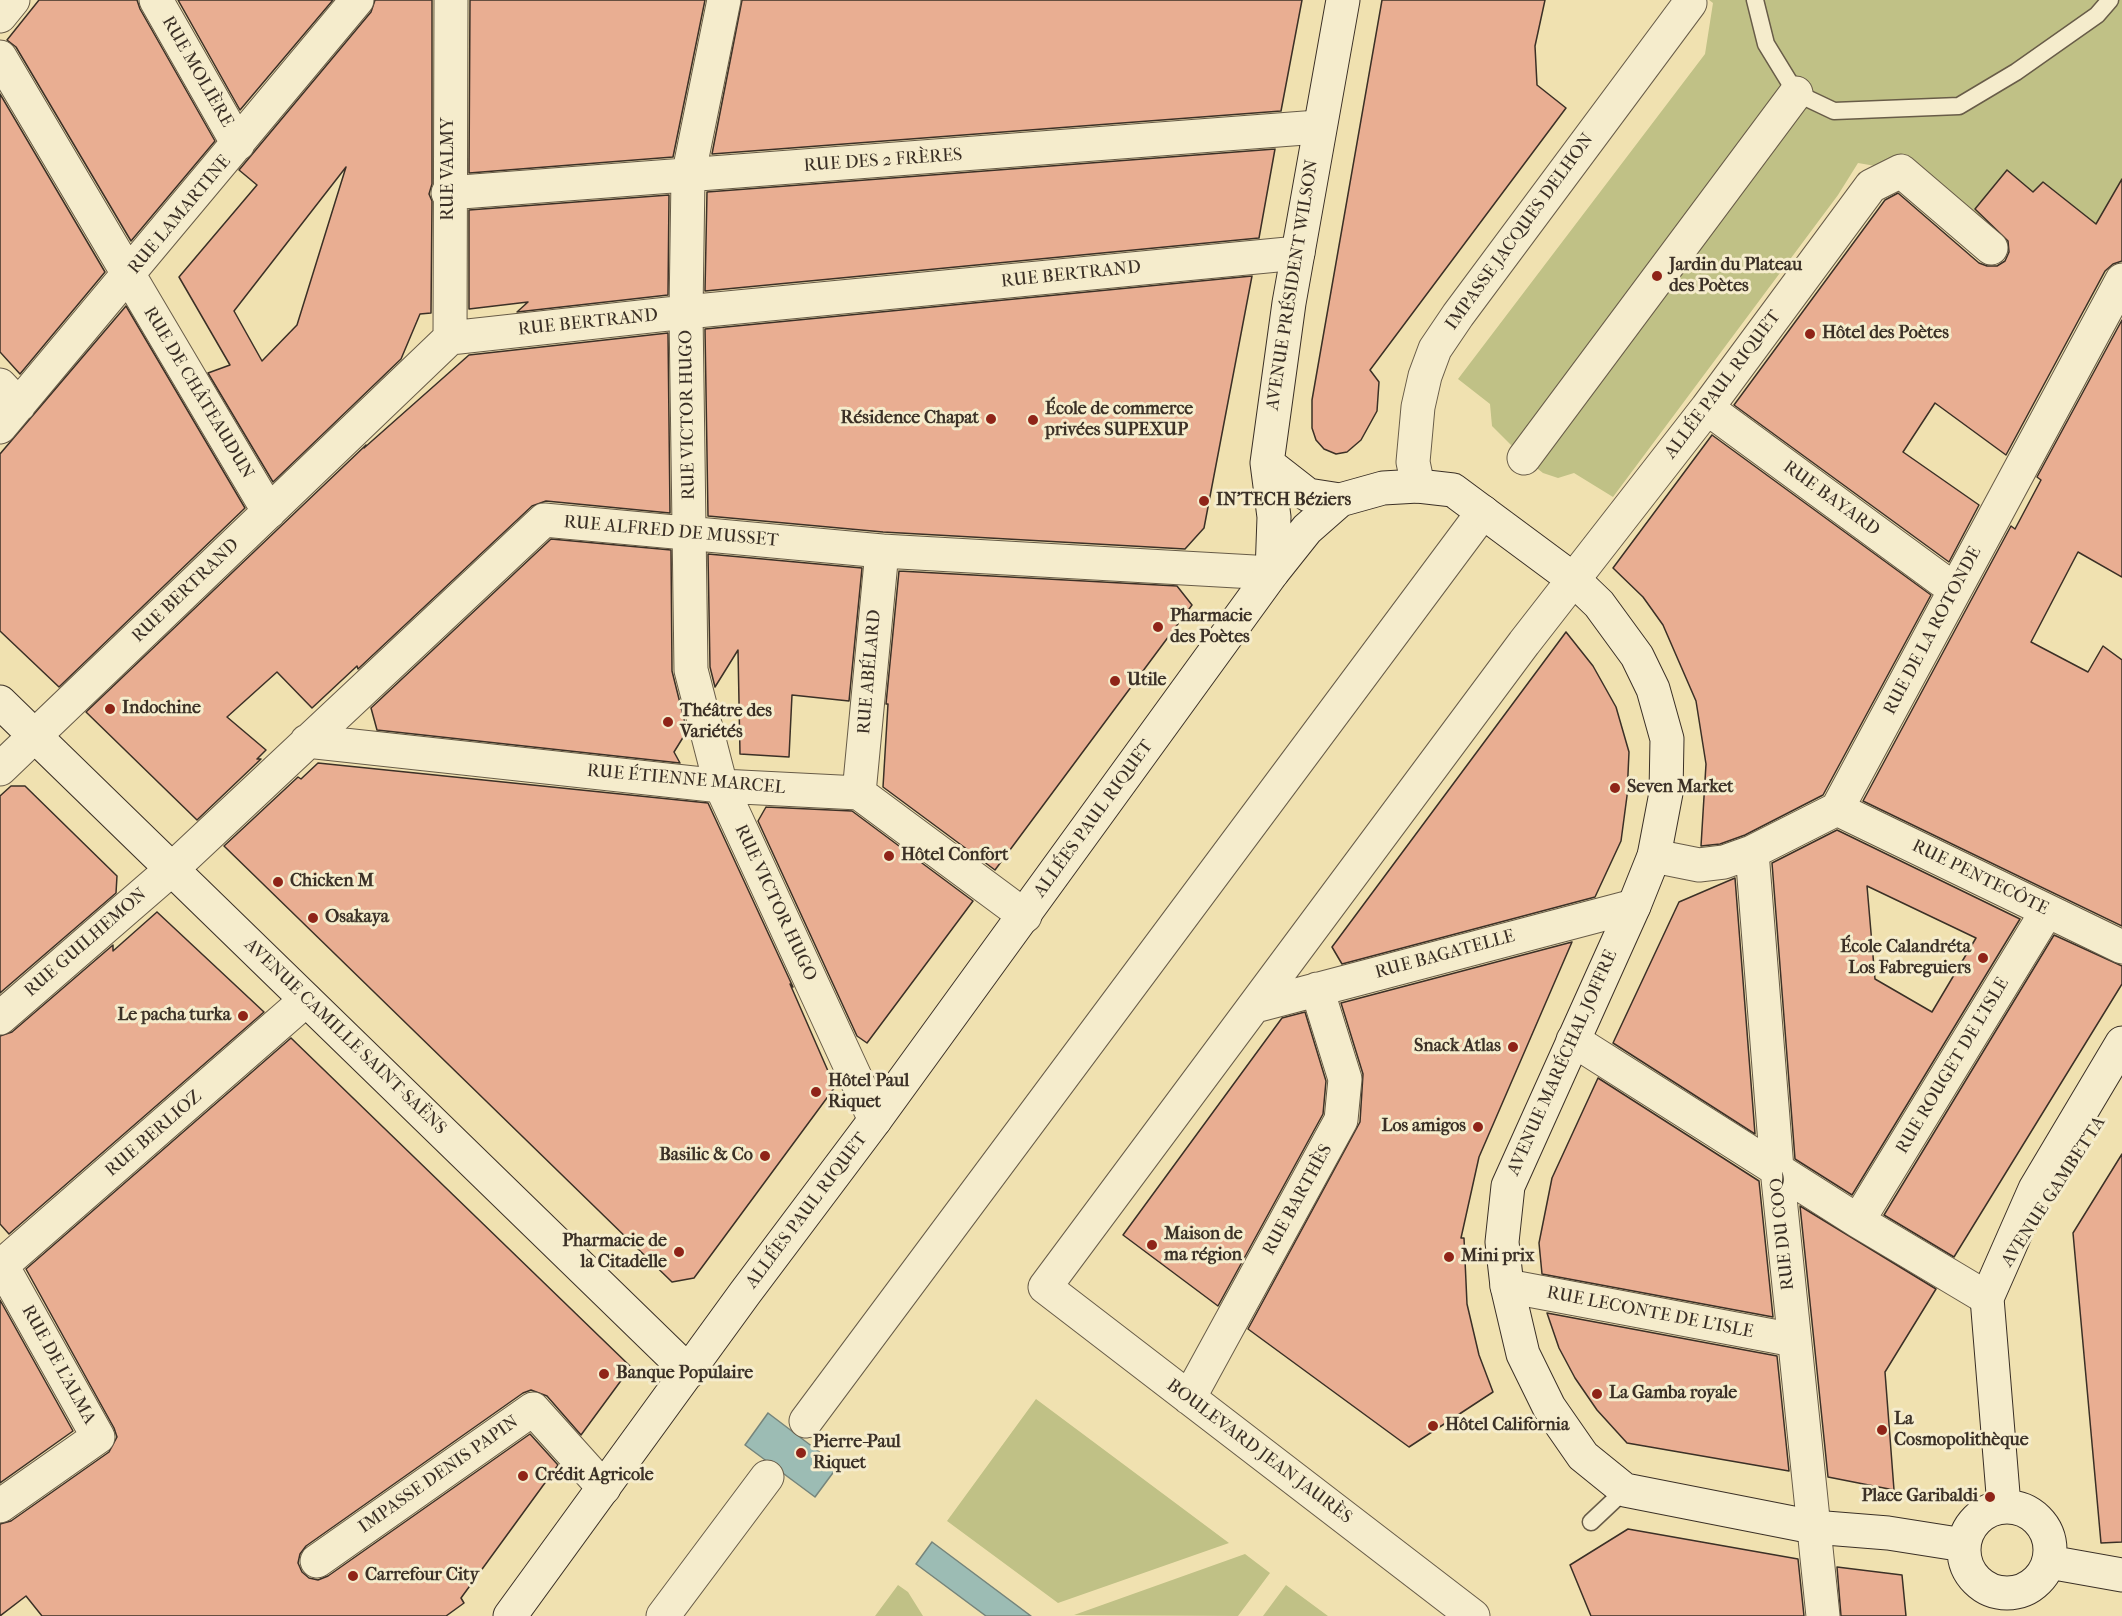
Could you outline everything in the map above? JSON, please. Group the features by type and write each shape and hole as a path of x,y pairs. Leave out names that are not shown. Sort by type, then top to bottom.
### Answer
{"street":[{"path":"0,16 13,0"},
{"name":"RUE MOLIÈRE","path":"156,0 238,144"},
{"name":"RUE LAMARTINE","path":"6,406 128,276 357,0"},
{"name":"RUE VALMY","path":"450,338 448,193 451,0"},
{"name":"RUE VICTOR HUGO","path":"724,0 688,177 686,312 691,670 721,786 875,1120"},
{"name":"AVENUE PRÉSIDENT WILSON","path":"1272,573 1274,517 1267,463 1318,127 1343,0"},
{"name":"IMPASSE JACQUES DELHON","path":"1418,486 1413,462 1418,407 1425,376 1435,349 1690,3"},
{"name":"RUE DE CHÂTEAUDUN","path":"0,57 269,512"},
{"path":"1524,458 1796,93"},
{"name":"RUE DES 2 FRÈRES","path":"448,193 688,177 1318,127"},
{"name":"ALLÉE PAUL RIQUET","path":"1573,579 1707,408 1871,186 1901,171 1991,248"},
{"name":"RUE BERTRAND","path":"0,769 450,338 686,312 1298,253"},
{"name":"RUE DE LA ROTONDE","path":"1838,809 2122,280"},
{"name":"RUE BAYARD","path":"1707,408 1955,590"},
{"path":"1267,463 1308,495 1340,500 1383,488 1418,486"},
{"name":"AVENUE MARÉCHAL JOFFRE","path":"1418,486 1453,490 1573,579 1617,625 1638,656 1653,689 1667,739 1666,793 1654,856 1634,906 1508,1186 1502,1242 1507,1286 1523,1354 1549,1407 1583,1456 1625,1490 1814,1527 1888,1533 1964,1545"},
{"path":"1272,573 1307,529 1340,500"},
{"path":"806,1421 1483,512"},
{"name":"RUE ALFRED DE MUSSET","path":"172,869 544,520 882,551 1272,573"},
{"name":"RUE ABÉLARD","path":"859,793 882,551"},
{"name":"ALLÉES PAUL RIQUET","path":"510,1616 1025,916 1272,573"},
{"path":"1255,1006 1573,579"},
{"name":"AVENUE CAMILLE SAINT-SAËNS","path":"0,702 689,1372"},
{"name":"RUE ÉTIENNE MARCEL","path":"307,741 721,786 859,793"},
{"path":"859,793 1025,916"},
{"path":"1654,856 1699,865 1724,862 1752,852 1838,809"},
{"name":"RUE PENTECÔTE","path":"1838,809 2122,947"},
{"name":"RUE DU COQ","path":"1752,852 1777,1169 1823,1616"},
{"name":"RUE GUILHEMON","path":"0,1018 172,869"},
{"name":"RUE BAGATELLE","path":"1255,1006 1634,906"},
{"name":"RUE ROUGET DE L'ISLE","path":"1858,1221 2047,911"},
{"name":"RUE BARTHÈS","path":"1189,1398 1341,1120 1345,1079 1317,989"},
{"name":"RUE BERLIOZ","path":"1,1265 306,1000"},
{"name":"BOULEVARD JEAN JAURÈS","path":"1255,1006 1045,1287 1473,1616"},
{"path":"1573,1040 1858,1221 1987,1298"},
{"name":"AVENUE GAMBETTA","path":"2004,1506 1987,1298 2035,1189 2122,1043"},
{"name":"AVENUE GAMBETTA","path":"1987,1298 2014,1251 2122,1087"},
{"name":"RUE DE L'ALMA","path":"0,1506 98,1437 1,1265"},
{"name":"RUE LECONTE DE L'ISLE","path":"1507,1286 1794,1340"},
{"name":"IMPASSE DENIS PAPIN","path":"317,1561 533,1409 604,1488"},
{"path":"663,1616 767,1478"},
{"path":"2004,1506 2025,1510 2041,1522 2050,1541 2049,1562 2036,1584 2013,1604 1976,1581 1966,1564 1964,1545 1971,1526 1977,1519 1985,1512 2004,1506"},
{"path":"2049,1562 2122,1575"}],"lane":[{"path":"1755,0 1766,44 1796,93 1834,111 1959,106 2016,72 2097,15 2110,0"},
{"path":"1592,1522 1625,1490"}],"green space":[{"name":"Jardin du Plateau des Poètes","path":"1709,0 2122,0 2122,242 2085,310 1899,155 1887,168 1858,163 1838,195 1613,497 1574,473 1558,478 1543,473 1524,458 1492,426 1490,404 1458,379 1705,54 1713,3"},
{"path":"1036,1399 1229,1543 1058,1603 947,1521"},
{"path":"1245,1554 1270,1573 1238,1616 1074,1615"},
{"path":"898,1585 908,1592 923,1616 875,1616"},
{"path":"1286,1585 1328,1616 1263,1616"}],"water":[{"path":"768,1413 838,1466 815,1497 745,1445"},
{"path":"932,1542 1031,1616 986,1616 916,1564"}],"building":[{"path":"39,0 137,0 215,141 131,241 16,47 7,40"},
{"path":"178,0 333,0 240,110"},
{"path":"375,0 432,0 432,184 429,194 432,201 431,313 420,314 401,359 273,482 208,373 230,365 179,277 257,185 239,170 371,12","holes":["346,167 297,325 262,361 234,311"]},
{"path":"470,0 705,0 673,157 469,173"},
{"path":"742,0 1302,0 1281,111 712,154"},
{"path":"1382,0 1545,0 1535,46 1537,85 1566,108 1370,370 1379,382 1377,411 1361,440 1347,452 1336,454 1324,449 1316,440 1312,428 1312,400"},
{"path":"0,94 105,272 20,374 0,352"},
{"path":"1275,149 1259,238 705,291 707,192"},
{"path":"2007,170 2033,192 2043,182 2096,224 2122,179 2122,261 2113,264 2105,271 2006,455 1935,403 1903,452 1979,505 1949,562 1734,405 1885,200 1898,193 1979,263 1997,266 2005,261 2009,252 2008,241 1975,209"},
{"path":"669,195 668,295 517,312 528,302 469,309 469,210"},
{"name":"Résidence Chapat","path":"1252,276 1204,528 1185,549 883,532 708,516 705,329"},
{"path":"126,306 245,508 59,687 0,631 0,454"},
{"path":"2122,320 2122,577 2078,552 2031,642 2088,672 2103,646 2122,660 2122,926 1863,801 2011,526 2015,529 2041,480 2037,477"},
{"path":"668,333 670,513 546,501 532,506 358,669 357,666 312,708 277,672 227,717 266,750 257,759 261,759 197,820 86,712 366,445 364,448 469,355"},
{"path":"1712,435 1931,595 1823,795 1745,835 1720,844 1701,846 1706,764 1696,701 1663,625 1643,597 1613,568"},
{"path":"551,539 671,550 672,671 687,731 674,752 680,763 377,730 371,708"},
{"path":"708,554 862,568 849,701 792,695 789,757 740,754 738,650 715,687 710,667"},
{"path":"899,571 1177,586 1192,605 995,870 883,787 888,704 886,704"},
{"path":"1566,632 1593,666 1616,707 1629,752 1627,796 1621,841 1595,897 1342,964 1332,947"},
{"path":"318,763 708,803 793,987 790,984 835,1087 694,1278 672,1282 224,846 298,777 301,779"},
{"path":"11,786 25,786 117,876 116,893 0,993 0,796"},
{"path":"766,807 852,811 973,901 867,1043 857,1036 758,821"},
{"path":"1837,830 2020,919 1852,1195 1795,1159 1772,863","holes":["1867,886 1976,938 1932,1012 1875,979"]},
{"path":"1735,878 1755,1134 1613,1043 1679,902"},
{"path":"157,912 264,1012 9,1234 0,1224 0,1036 12,1032 113,945 113,951"},
{"path":"2054,935 2122,966 2122,984 1954,1257 1884,1215"},
{"path":"1572,942 1479,1157 1461,1238 1464,1238 1467,1304 1479,1355 1493,1392 1409,1447 1248,1329 1360,1122 1363,1074 1341,1003"},
{"path":"1305,1012 1326,1081 1323,1114 1218,1306 1123,1235 1282,1018"},
{"path":"291,1038 631,1367 581,1435 547,1396 531,1390 523,1393 306,1546 300,1554 298,1563 302,1572 309,1578 318,1580 328,1576 530,1434 558,1465 461,1598 464,1603 446,1616 42,1616 26,1596 0,1616 0,1524 11,1521 109,1452 117,1437 26,1269"},
{"path":"1598,1078 1759,1181 1773,1317 1542,1274 1539,1243 1552,1178"},
{"path":"2122,1154 2122,1542 2101,1543 2073,1233"},
{"path":"1800,1206 1936,1289 1885,1372 1894,1490 1828,1477"},
{"path":"0,1300 73,1431 0,1483"},
{"path":"1547,1313 1777,1356 1789,1471 1627,1443 1597,1410 1575,1378 1559,1348"},
{"path":"1628,1529 1798,1559 1804,1616 1591,1616 1570,1565"},
{"path":"1837,1567 1902,1575 1906,1616 1841,1616"}],"place":[{"name":"Jardin du Plateau des Poètes","path":"1657,276"},
{"name":"Hôtel des Poètes","path":"1810,334"},
{"name":"Résidence Chapat","path":"991,419"},
{"name":"École de commerce privées SUPEXUP","path":"1033,420"},
{"name":"IN'TECH Béziers","path":"1204,501"},
{"name":"Pharmacie des Poètes","path":"1158,627"},
{"name":"Utile","path":"1115,681"},
{"name":"Indochine","path":"110,709"},
{"name":"Théâtre des Variétés","path":"668,722"},
{"name":"Seven Market","path":"1615,788"},
{"name":"Hôtel Confort","path":"889,856"},
{"name":"Chicken M","path":"278,882"},
{"name":"Osakaya","path":"313,918"},
{"name":"École Calandréta Los Fabreguiers","path":"1983,958"},
{"name":"Le pacha turka","path":"243,1016"},
{"name":"Snack Atlas","path":"1513,1047"},
{"name":"Hôtel Paul Riquet","path":"816,1092"},
{"name":"Los amigos","path":"1478,1127"},
{"name":"Basilic & Co","path":"765,1156"},
{"name":"Maison de ma région","path":"1152,1245"},
{"name":"Pharmacie de la Citadelle","path":"679,1252"},
{"name":"Mini prix","path":"1449,1257"},
{"name":"Banque Populaire","path":"604,1374"},
{"name":"La Gamba royale","path":"1597,1394"},
{"name":"Hôtel California","path":"1433,1426"},
{"name":"La Cosmopolithèque","path":"1882,1430"},
{"name":"Pierre-Paul Riquet","path":"801,1453"},
{"name":"Crédit Agricole","path":"523,1476"},
{"name":"Place Garibaldi","path":"1990,1497"},
{"name":"Carrefour City","path":"353,1576"}]}
